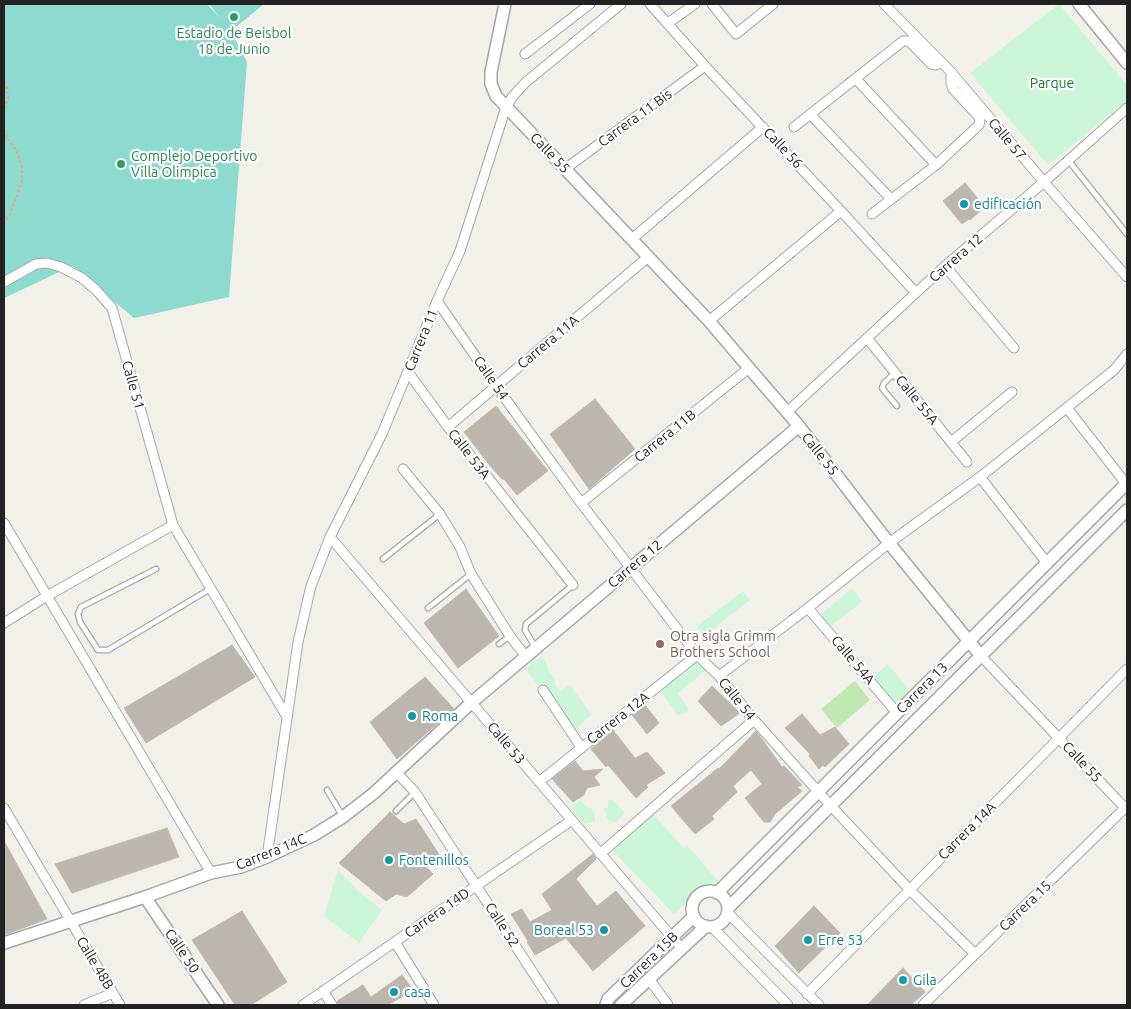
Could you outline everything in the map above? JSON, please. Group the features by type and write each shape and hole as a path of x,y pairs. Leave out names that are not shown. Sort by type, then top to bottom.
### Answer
{"street":[{"path":"505,4 491,72 491,84 496,96 506,107"},
{"path":"525,54 590,4"},
{"name":"Carrera 11","path":"267,858 298,642 311,586 330,537 382,434 437,301 460,251 506,107 526,82 622,4"},
{"name":"Calle 56","path":"650,4 705,66 916,293"},
{"path":"668,23 695,4"},
{"path":"712,4 736,34 773,4"},
{"name":"Calle 57","path":"884,4 951,72 1127,277"},
{"path":"1079,4 1127,63"},
{"path":"794,127 903,41 909,41 931,64 935,66 942,63"},
{"name":"Carrera 11 Bis","path":"565,169 705,66"},
{"path":"872,214 936,165 979,126 980,120 978,116 953,89 951,72"},
{"path":"856,79 936,165"},
{"name":"Calle 55","path":"506,107 709,321 799,426 889,543 981,656 1126,807"},
{"name":"Carrera 12","path":"787,412 945,266 1127,108"},
{"path":"810,114 891,200"},
{"path":"632,240 763,127"},
{"path":"709,321 841,211"},
{"name":"Carrera 11A","path":"448,427 648,257"},
{"name":"Calle 51","path":"4,282 36,264 47,263 61,267 89,284 112,308 173,525 287,717"},
{"path":"945,266 1014,348"},
{"name":"Calle 54","path":"437,301 581,503 697,655 718,676 754,720 831,806 910,890 975,954"},
{"name":"Calle 55A","path":"866,338 967,462"},
{"path":"718,676 808,608 889,543 980,477 1114,370 1127,354"},
{"name":"Carrera 11B","path":"581,503 749,368"},
{"name":"Calle 53A","path":"408,372 448,427 573,585"},
{"path":"951,442 1012,392"},
{"path":"1067,408 1127,484"},
{"name":"Carrera 12","path":"471,703 799,426"},
{"path":"403,469 440,514 460,547 471,574 510,636 526,657"},
{"path":"980,477 1047,563"},
{"name":"Carrera 13","path":"717,892 1127,484"},
{"name":"Carrera 13","path":"727,910 1127,510"},
{"path":"4,523 211,873"},
{"path":"4,623 46,596 173,525"},
{"name":"Calle 53","path":"330,537 682,949"},
{"name":"Calle 54A","path":"808,608 897,713"},
{"name":"Carrera 12A","path":"539,782 697,655"},
{"name":"Carrera 14A","path":"808,994 1127,669"},
{"path":"544,690 581,747"},
{"name":"Carrera 14C","path":"4,943 145,897 211,873 241,867 267,858 314,835 343,817 374,792 471,703"},
{"path":"600,854 754,720"},
{"name":"Calle 52","path":"396,772 415,792 554,1005"},
{"name":"Carrera 15","path":"923,1005 1126,807"},
{"name":"Calle 48B","path":"4,808 120,1005"},
{"name":"Carrera 14D","path":"302,1005 572,820"},
{"path":"788,1005 709,926 696,921 693,904 695,899 705,892 717,892 723,896 727,910 819,1005"},
{"name":"Calle 50","path":"145,897 218,1005"},
{"path":"709,926 722,922 727,910"},
{"name":"Carrera 15B","path":"606,1005 608,1000 694,916"},
{"name":"Carrera 15B","path":"621,1005 709,926"},
{"path":"395,942 434,1005"},
{"path":"649,979 668,1005"},
{"path":"323,991 332,1005"},
{"path":"84,1005 113,993"}],"lane":[{"path":"1068,160 1127,234"},
{"path":"895,373 884,383 882,388 897,406"},
{"path":"383,559 440,514"},
{"path":"156,569 81,608 78,614 80,622 98,650 108,650 211,589"},
{"path":"428,608 471,574"},
{"path":"536,648 525,630 526,624 573,585"},
{"path":"499,644 510,636"},
{"path":"327,790 343,817"},
{"path":"396,811 415,792"}],"path":[{"path":"4,82 8,98 4,111 4,121"},
{"path":"4,126 4,135 16,150 22,167 22,182 9,217 4,222"}],"green space":[{"name":"Parque","path":"1059,4 1127,85 1127,101 1048,165 970,73"},
{"path":"852,588 862,602 829,627 820,615"},
{"path":"743,591 750,600 703,637 697,626"},
{"path":"697,650 709,668 678,693 689,710 678,716 656,684"},
{"path":"542,655 549,671 556,680 554,684 560,691 570,685 591,714 576,730 525,669"},
{"path":"888,664 910,691 895,706 872,678"},
{"path":"855,681 870,700 837,728 821,709"},
{"path":"580,800 587,807 591,808 595,815 595,821 585,824 571,810"},
{"path":"608,800 613,800 625,813 616,822 609,821 603,809 608,807"},
{"path":"649,810 684,848 687,845 718,881 698,891 674,914 609,847"},
{"path":"338,870 356,889 382,910 359,943 324,916"}],"shaded area":[{"name":"Complejo Deportivo Villa Olimpica","path":"4,4 207,4 221,19 209,4 264,4 231,31 247,62 229,297 134,318 72,266 4,298"}],"building":[{"name":"edificación","path":"965,183 985,207 970,220 962,224 943,201"},
{"path":"595,399 635,449 589,489 550,434"},
{"path":"496,406 548,471 517,495 491,467 464,432"},
{"path":"466,589 499,636 458,668 424,623"},
{"path":"232,645 255,677 146,743 124,708"},
{"name":"Roma","path":"425,677 454,709 397,759 370,722"},
{"path":"712,686 740,713 721,726 698,701"},
{"path":"645,705 659,723 647,734 632,715"},
{"path":"802,714 820,735 835,727 849,744 825,767 823,765 819,769 809,756 810,754 785,728"},
{"path":"613,730 635,758 647,752 665,773 646,785 648,787 636,798 608,765 606,767 591,749"},
{"path":"756,731 782,767 784,766 802,785 797,787 802,791 775,814 770,822 764,822 745,798 762,784 751,770 733,786 737,792 712,816 714,819 695,834 671,806 719,769"},
{"path":"575,761 583,771 603,769 594,777 600,785 587,788 584,795 573,802 552,779"},
{"name":"Fontenillos","path":"390,812 404,824 416,819 440,856 427,868 433,874 407,897 396,894 386,901 339,863"},
{"path":"167,828 179,857 72,893 55,864"},
{"path":"4,841 47,919 4,935"},
{"path":"593,854 596,859 576,879 597,906 616,891 645,926 593,971 566,938 535,955 511,914 522,909 530,922 552,910 542,894"},
{"name":"Erre 53","path":"814,906 840,933 799,973 775,946"},
{"path":"242,911 287,982 251,1005 235,1005 192,940"},
{"name":"Gila","path":"903,968 925,992 911,1005 867,1005"},
{"path":"402,975 413,990 388,1005 338,1005 337,1001 363,985 371,997"}],"place":[{"name":"Estadio de Beisbol 18 de Junio","path":"234,17"},
{"name":"Complejo Deportivo Villa Olimpica","path":"121,164"},
{"name":"edificación","path":"964,204"},
{"name":"Otra sigla Grimm Brothers School","path":"660,644"},
{"name":"Roma","path":"412,716"},
{"name":"Fontenillos","path":"389,860"},
{"name":"Boreal 53","path":"604,930"},
{"name":"Erre 53","path":"808,940"},
{"name":"Gila","path":"903,980"},
{"name":"casa","path":"394,992"}]}
